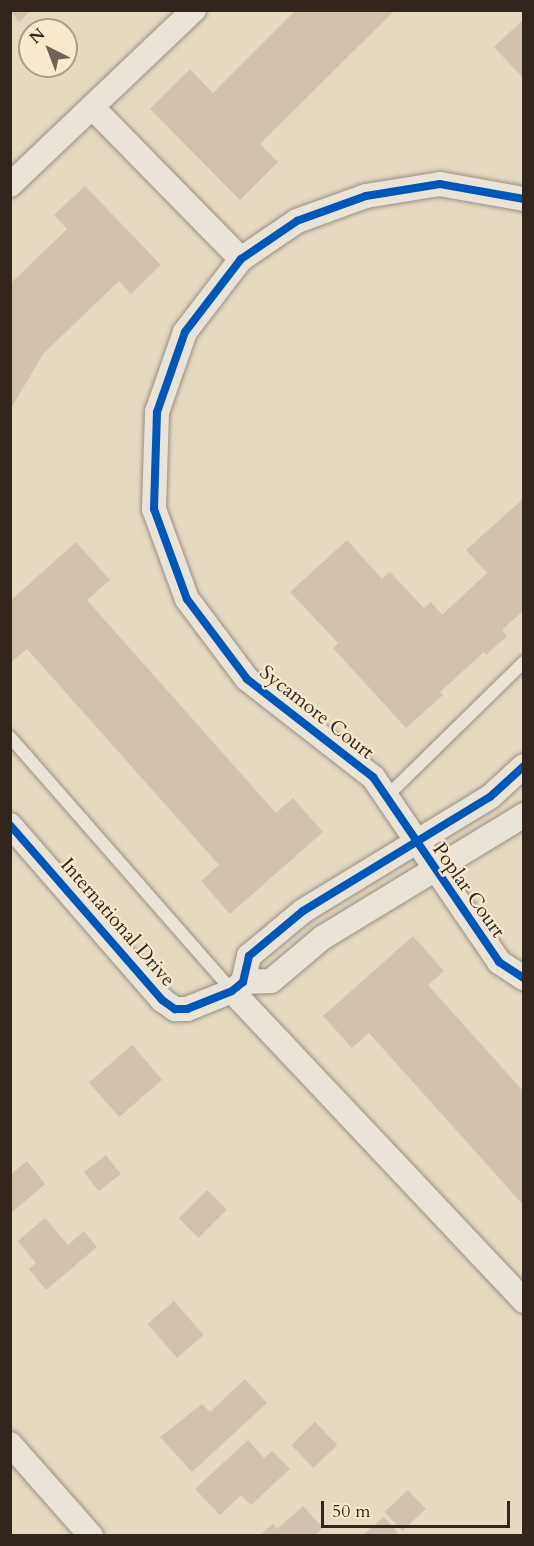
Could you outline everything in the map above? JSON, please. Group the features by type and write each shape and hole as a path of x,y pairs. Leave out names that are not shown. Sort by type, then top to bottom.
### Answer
{"street":[{"path":"10,185 194,10"},
{"path":"92,107 241,259"},
{"name":"Sycamore Court","path":"415,842 373,777 247,679 187,599 154,509 157,412 185,332 241,259 297,221 366,196 440,184 524,200"},
{"path":"524,766 490,797 303,911 249,956 237,987 524,1301"},
{"name":"International Drive","path":"10,825 162,1000 175,1009 187,1009 237,987 271,981 322,938 524,815"},
{"name":"Poplar Court","path":"415,842 499,962 524,978"},
{"path":"10,1444 91,1536"}],"lane":[{"path":"387,796 524,662"},
{"path":"10,737 237,987"}],"building":[{"path":"10,10 31,10 23,18 18,18 18,21"},
{"path":"296,10 395,10 260,144 278,162 240,200 150,109 190,69 213,93"},
{"path":"524,19 524,76 522,77 494,47"},
{"path":"85,186 161,265 131,294 119,281 43,354 10,410 10,284 67,229 54,215"},
{"path":"524,498 524,610 502,630 507,636 486,655 484,652 440,692 443,695 406,728 333,648 338,643 290,592 347,540 382,579 390,572 424,608 431,602 442,615 487,573 466,550"},
{"path":"76,542 110,580 87,600 276,813 293,798 323,832 230,914 201,881 219,865 27,649 10,663 10,601"},
{"path":"413,936 444,971 428,985 524,1092 524,1206 369,1033 352,1048 323,1016"},
{"path":"132,1045 162,1080 119,1117 89,1082"},
{"path":"106,1155 121,1174 99,1191 84,1172"},
{"path":"27,1161 45,1184 10,1214 10,1175"},
{"path":"207,1190 227,1210 199,1238 179,1218"},
{"path":"45,1218 68,1245 84,1231 97,1247 46,1290 29,1269 36,1263 18,1241"},
{"path":"174,1301 204,1335 177,1358 148,1324"},
{"path":"245,1379 267,1403 192,1472 160,1437 202,1404 210,1412"},
{"path":"315,1422 337,1445 313,1468 291,1445"},
{"path":"248,1440 264,1458 272,1451 290,1469 251,1505 241,1495 220,1515 195,1489"},
{"path":"408,1490 426,1509 402,1531 385,1512"},
{"path":"303,1506 323,1528 314,1536 259,1536 273,1524 277,1529"},
{"path":"384,1517 398,1533 394,1536 362,1536"}],"cycle path":[{"path":"524,199 440,184 366,196 297,221 241,259 185,332 157,412 154,509 187,599 247,679 373,777 499,962 524,978"},
{"path":"10,825 162,1000 175,1009 187,1009 232,991 243,982 249,956 303,911 490,797 524,766"}]}
